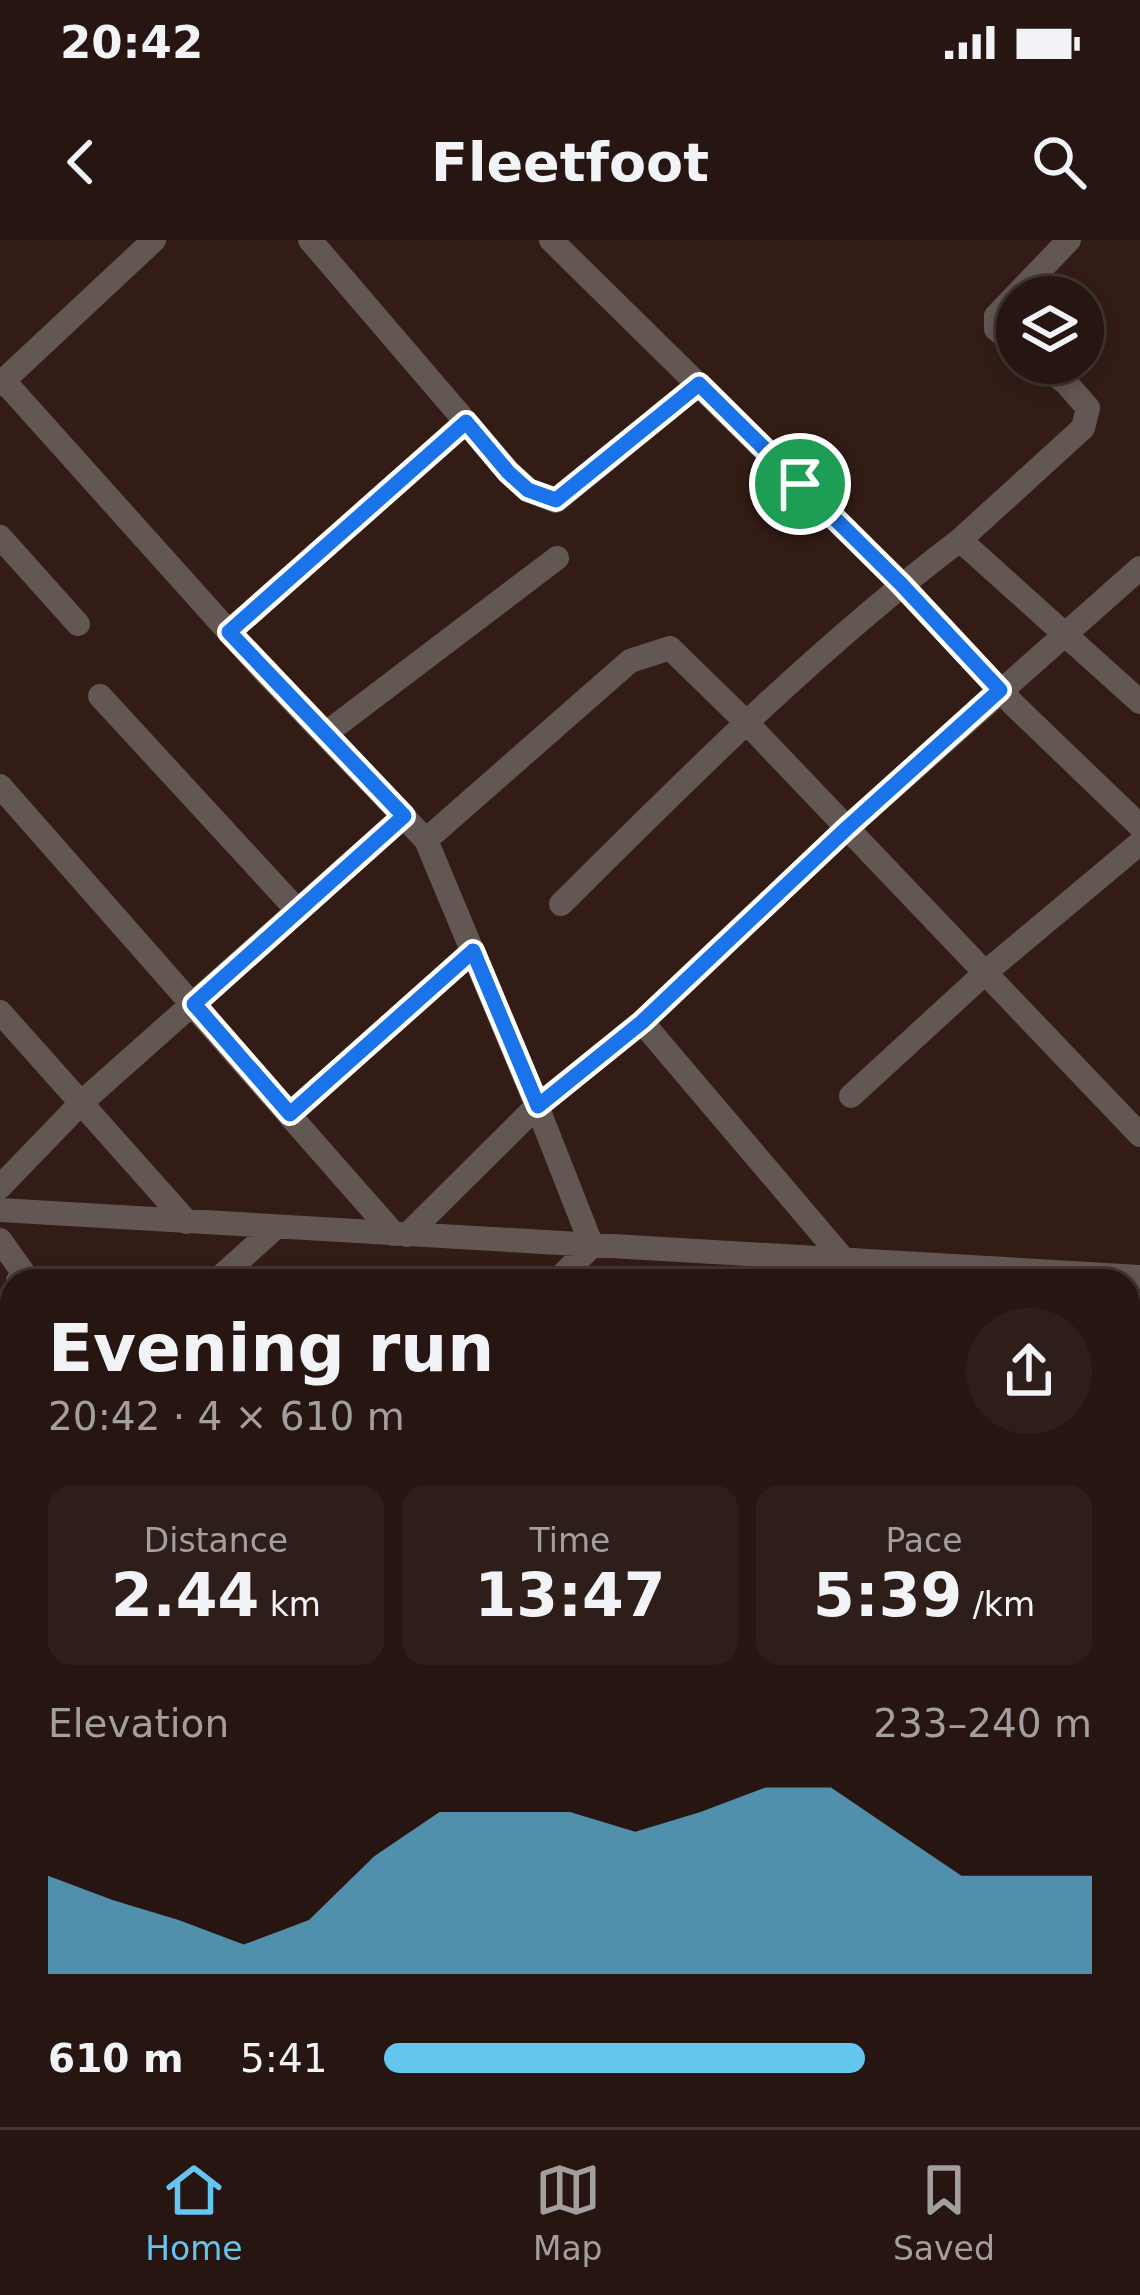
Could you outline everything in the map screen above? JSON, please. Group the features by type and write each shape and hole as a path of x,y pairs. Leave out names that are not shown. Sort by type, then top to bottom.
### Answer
{"street":[{"path":"154,240 2,382 229,632 426,839 592,1246"},
{"path":"310,240 528,490 556,500 699,384"},
{"path":"551,240 1140,826"},
{"path":"1034,276 1069,240"},
{"path":"561,904 746,722 1083,428 1088,407 1067,384"},
{"path":"229,632 466,422"},
{"path":"0,537 78,624"},
{"path":"960,539 1140,702"},
{"path":"325,734 557,558"},
{"path":"400,1234 538,1106 642,1022 847,828 1140,568"},
{"path":"426,839 630,661 670,649 746,722 1140,1135"},
{"path":"100,696 298,911"},
{"path":"0,786 400,1234"},
{"path":"0,1187 81,1103 404,816"},
{"path":"851,1096 986,972 1140,843"},
{"path":"290,1114 473,951"},
{"path":"0,1012 187,1222"},
{"path":"642,1022 830,1267"},
{"path":"0,1210 892,1269"},
{"path":"230,1269 277,1227"},
{"path":"0,1240 21,1269"},
{"path":"568,1269 592,1246"}],"route":[{"path":"699,384 800,484 1000,690 642,1022 538,1106 473,951 290,1114 194,1004 404,816 229,632 466,422 528,490 556,500 699,384"}]}
